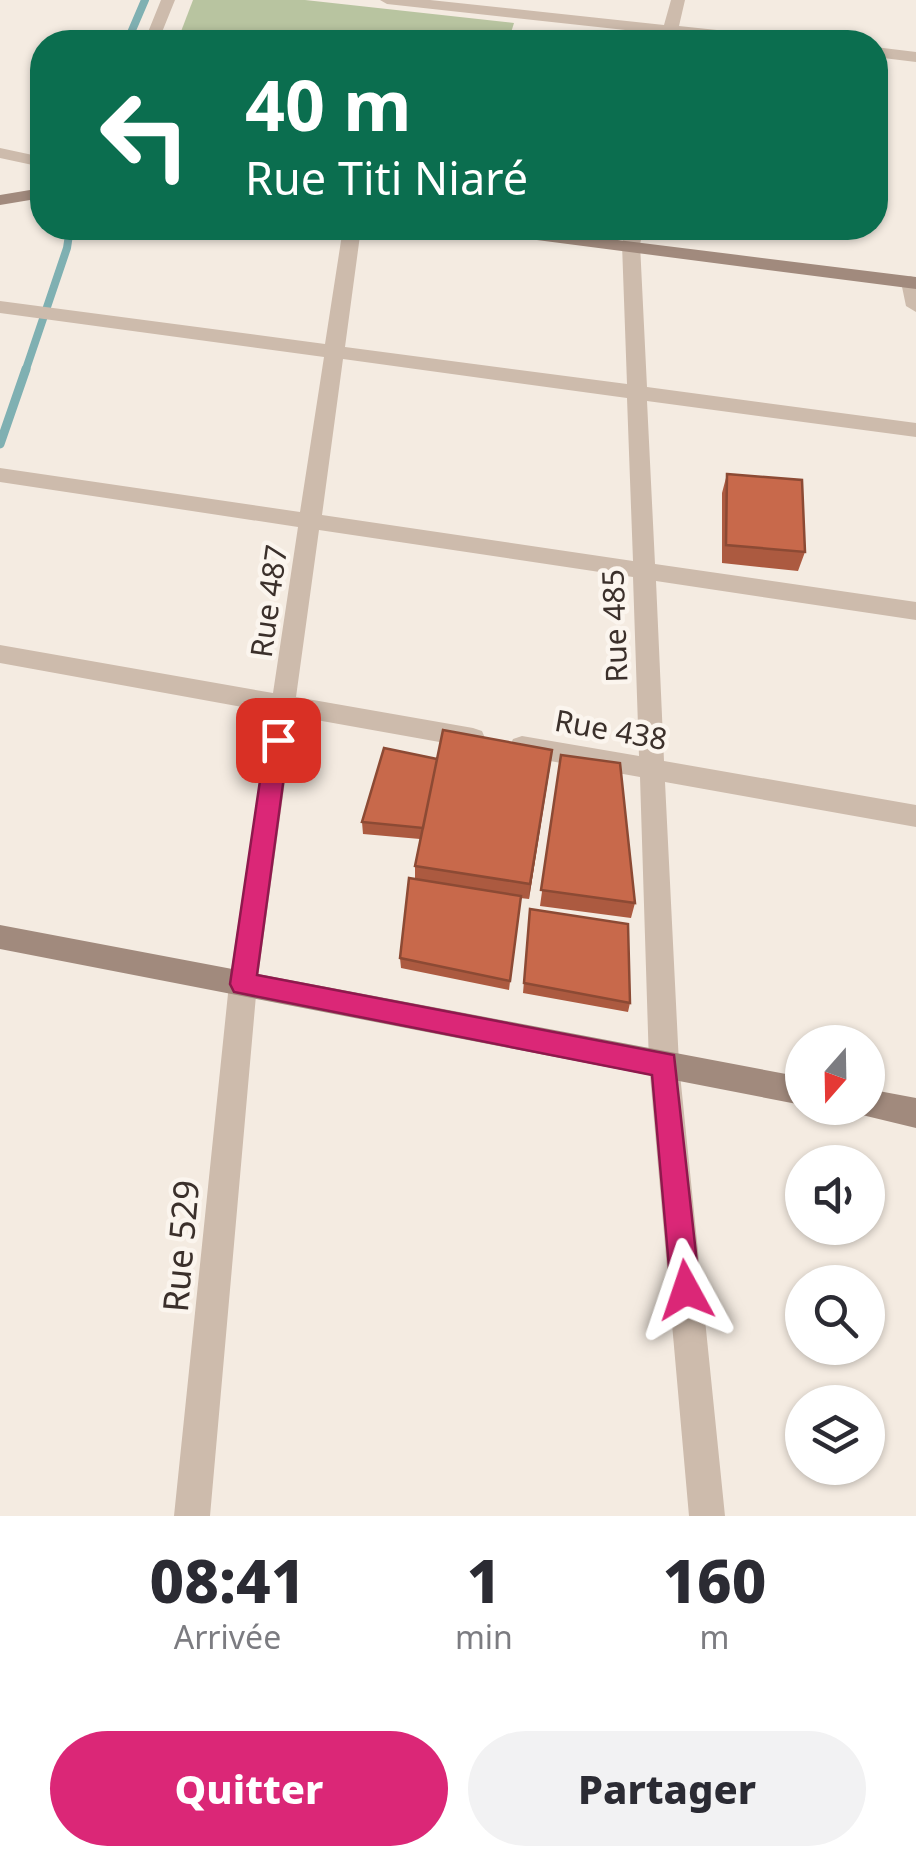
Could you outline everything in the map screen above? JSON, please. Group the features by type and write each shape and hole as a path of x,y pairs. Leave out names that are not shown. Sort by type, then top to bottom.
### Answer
{"main road":[{"path":"1,203 30,196"},
{"path":"657,240 913,282"},
{"path":"0,937 785,1088"},
{"path":"885,1107 916,1113"}],"street":[{"path":"157,30 168,0"},
{"path":"388,0 622,30"},
{"path":"670,30 678,0"},
{"path":"888,54 916,57"},
{"path":"0,153 30,159"},
{"name":"Rue 487","path":"243,984 350,240"},
{"name":"Rue 485","path":"633,240 664,1064 707,1516"},
{"path":"913,282 916,306"},
{"path":"10,308 916,430"},
{"path":"8,476 916,611"},
{"name":"Rue 438","path":"0,654 916,816"},
{"name":"Rue 529","path":"192,1516 243,984"}],"green space":[{"path":"193,0 305,0 514,23 512,30 182,30"}],"building":[{"path":"727,474 802,480 805,552 726,545"},
{"path":"443,730 552,750 530,884 415,866"},
{"path":"384,748 437,759 423,828 362,822"},
{"path":"561,755 620,763 635,903 541,890"},
{"path":"409,878 521,896 510,981 400,958"},
{"path":"530,909 628,924 630,1003 524,983"}],"waterway":[{"path":"132,30 145,0"},
{"path":"25,372 68,240"},
{"path":"0,444 26,369"}],"route":[{"path":"278,740 243,984 664,1064 686,1290"}]}
